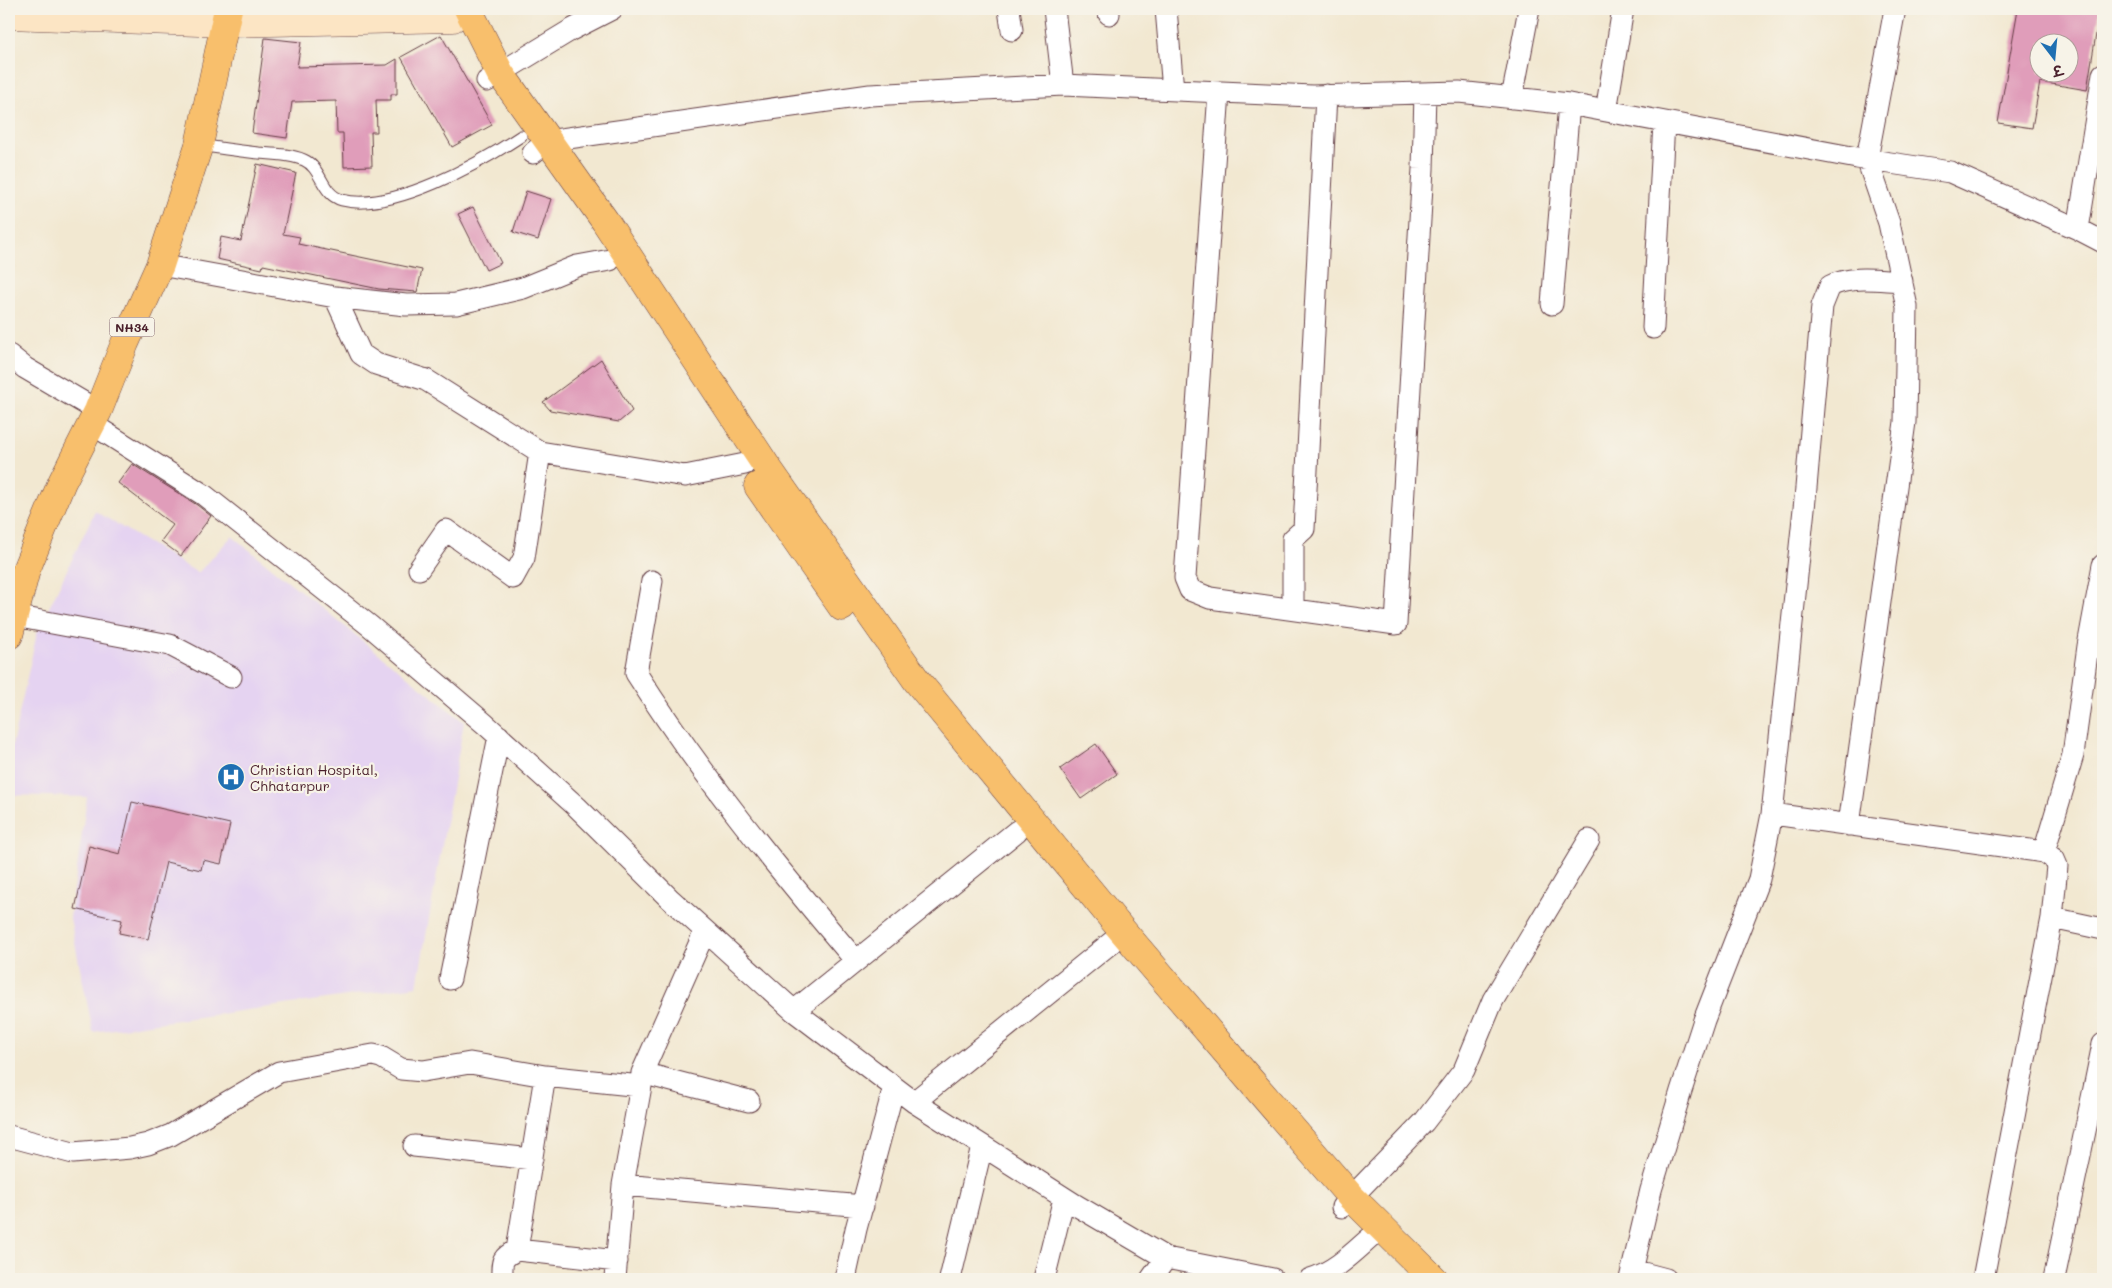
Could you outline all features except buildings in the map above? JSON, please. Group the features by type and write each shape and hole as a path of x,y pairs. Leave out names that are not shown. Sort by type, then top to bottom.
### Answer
{"main road":[{"path":"9,14 78,13 227,16 456,12 534,144 819,575 1017,831 1240,1092 1346,1202 1434,1279"},
{"name":"NH34","path":"10,622 26,570 62,482 95,418 125,343 160,265 199,146 227,16"},
{"path":"534,144 605,221 765,464 917,681 1346,1202 1370,1238 1412,1279"}],"street":[{"path":"493,77 571,30 612,9"},
{"path":"1009,9 1012,30"},
{"path":"1054,9 1063,85"},
{"path":"1166,9 1173,90"},
{"path":"1512,98 1529,9"},
{"path":"1606,111 1624,9"},
{"path":"1849,825 1905,422 1907,307 1889,223 1867,159 1895,9"},
{"path":"2078,229 2103,74"},
{"path":"534,144 698,118 870,95 1063,85 1326,95 1459,92 1569,104 1867,159 1950,172 2103,242"},
{"path":"1219,92 1185,578 1190,590 1210,598 1396,624 1423,169 1425,93"},
{"path":"1293,609 1292,539 1304,529 1326,95"},
{"path":"1552,304 1569,104"},
{"path":"1653,328 1664,122"},
{"path":"160,265 335,297 406,305 456,304 523,288 577,266 610,260"},
{"path":"1666,1279 1631,1275 1651,1190 1681,1091 1704,1020 1759,878 1772,814 1805,498 1822,306 1830,286 1842,280 1863,278 1902,282"},
{"path":"335,297 361,354 376,364 426,380 540,452 685,476 745,464"},
{"path":"9,354 25,368 204,495 370,626 499,736 577,807 669,898 794,1011 914,1102 1064,1198 1166,1258 1273,1279"},
{"path":"418,568 446,530 513,578 524,558 540,452"},
{"path":"2044,852 2073,755 2096,647 2103,565"},
{"path":"652,581 636,673 658,707 774,864 856,961"},
{"path":"10,622 170,645 231,677"},
{"path":"450,979 499,736"},
{"path":"1772,814 2044,852 2054,859 2057,866 2052,918 1983,1279"},
{"path":"794,1011 1017,831"},
{"path":"1346,1202 1424,1122 1464,1070 1493,1000 1589,840"},
{"path":"2052,918 2103,929"},
{"path":"502,1279 502,1261 506,1255 517,1250 616,1270 623,1185 642,1080 705,931"},
{"path":"914,1102 1112,942"},
{"path":"2054,1279 2098,1094 2103,1044"},
{"path":"9,1136 73,1153 130,1148 148,1144 172,1135 280,1072 372,1056 381,1057 401,1069 423,1071 470,1063 545,1076 642,1080 749,1101"},
{"path":"517,1250 545,1076"},
{"path":"845,1279 862,1206 894,1087"},
{"path":"414,1146 532,1158"},
{"path":"950,1279 982,1146"},
{"path":"623,1185 862,1206"},
{"path":"1044,1279 1064,1198"},
{"path":"1310,1279 1322,1276 1341,1264 1370,1238"},
{"path":"1152,1279 1166,1258"}],"lane":[{"path":"199,146 287,156 305,160 315,168 321,182 331,195 342,200 360,202 388,198 534,144"}],"shaded area":[{"name":"Christian Hospital, Chhatarpur","path":"95,511 198,573 232,536 464,722 417,986 93,1032 70,918 87,797 9,795 9,759 37,633"}],"place":[{"name":"Christian Hospital, Chhatarpur","path":"231,777"}]}
